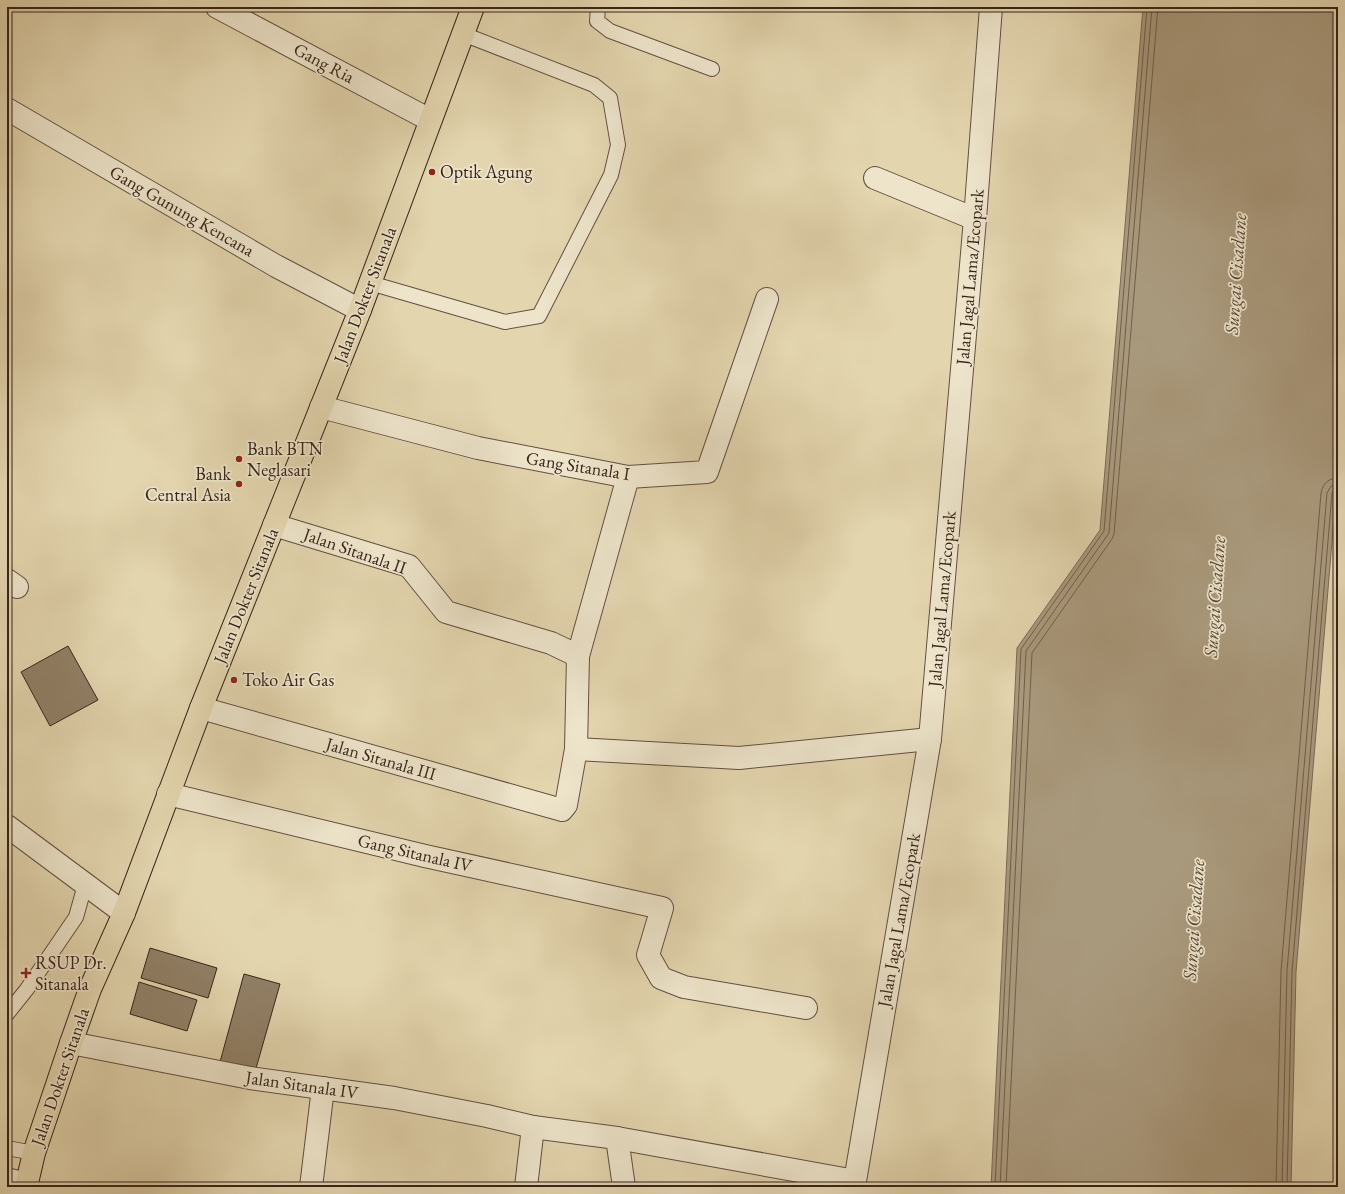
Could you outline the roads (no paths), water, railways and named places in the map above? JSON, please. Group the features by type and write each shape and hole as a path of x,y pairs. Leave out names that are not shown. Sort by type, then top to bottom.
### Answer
{"main road":[{"name":"Jalan Dokter Sitanala","path":"20,1181 34,1153 90,989 124,913 201,708 360,310 473,7"}],"street":[{"name":"Gang Ria","path":"217,7 430,120"},
{"name":"Jalan Jagal Lama/Ecopark","path":"854,1184 930,739 975,218 991,7"},
{"name":"Gang Gunung Kencana","path":"7,109 276,266 360,310"},
{"path":"875,178 975,218"},
{"name":"Gang Sitanala I","path":"321,407 478,448 628,477 707,472 767,299"},
{"path":"628,477 578,656 576,749 739,758 930,739"},
{"name":"Jalan Sitanala II","path":"274,525 409,566 446,612 550,643 578,656"},
{"name":"Jalan Sitanala III","path":"201,708 562,810 566,805 576,749"},
{"name":"Gang Sitanala IV","path":"168,794 425,856 662,908 648,955 661,978 684,987 806,1008"},
{"path":"7,826 124,913"},
{"name":"Jalan Sitanala IV","path":"71,1043 250,1078 441,1106 533,1127 617,1138 854,1184"},
{"path":"311,1187 323,1088"},
{"path":"526,1187 533,1127"},
{"path":"617,1138 624,1187"}],"lane":[{"path":"598,7 598,21 610,31 712,69"},
{"path":"370,282 505,322 539,316 611,175 618,145 610,98 594,85 463,34"},
{"path":"7,1014 27,989 76,916 90,889"},
{"path":"7,1148 34,1153"}],"water":[{"name":"Sungai Cisadane","path":"1143,7 1338,7 1338,470 1296,972 1291,1187 991,1187 1017,648 1100,530"}],"place":[{"name":"Optik Agung","path":"432,172"},
{"name":"Bank BTN Neglasari","path":"239,459"},
{"name":"Bank Central Asia","path":"239,484"},
{"name":"Toko Air Gas","path":"234,680"},
{"name":"RSUP Dr. Sitanala","path":"26,973"}]}
